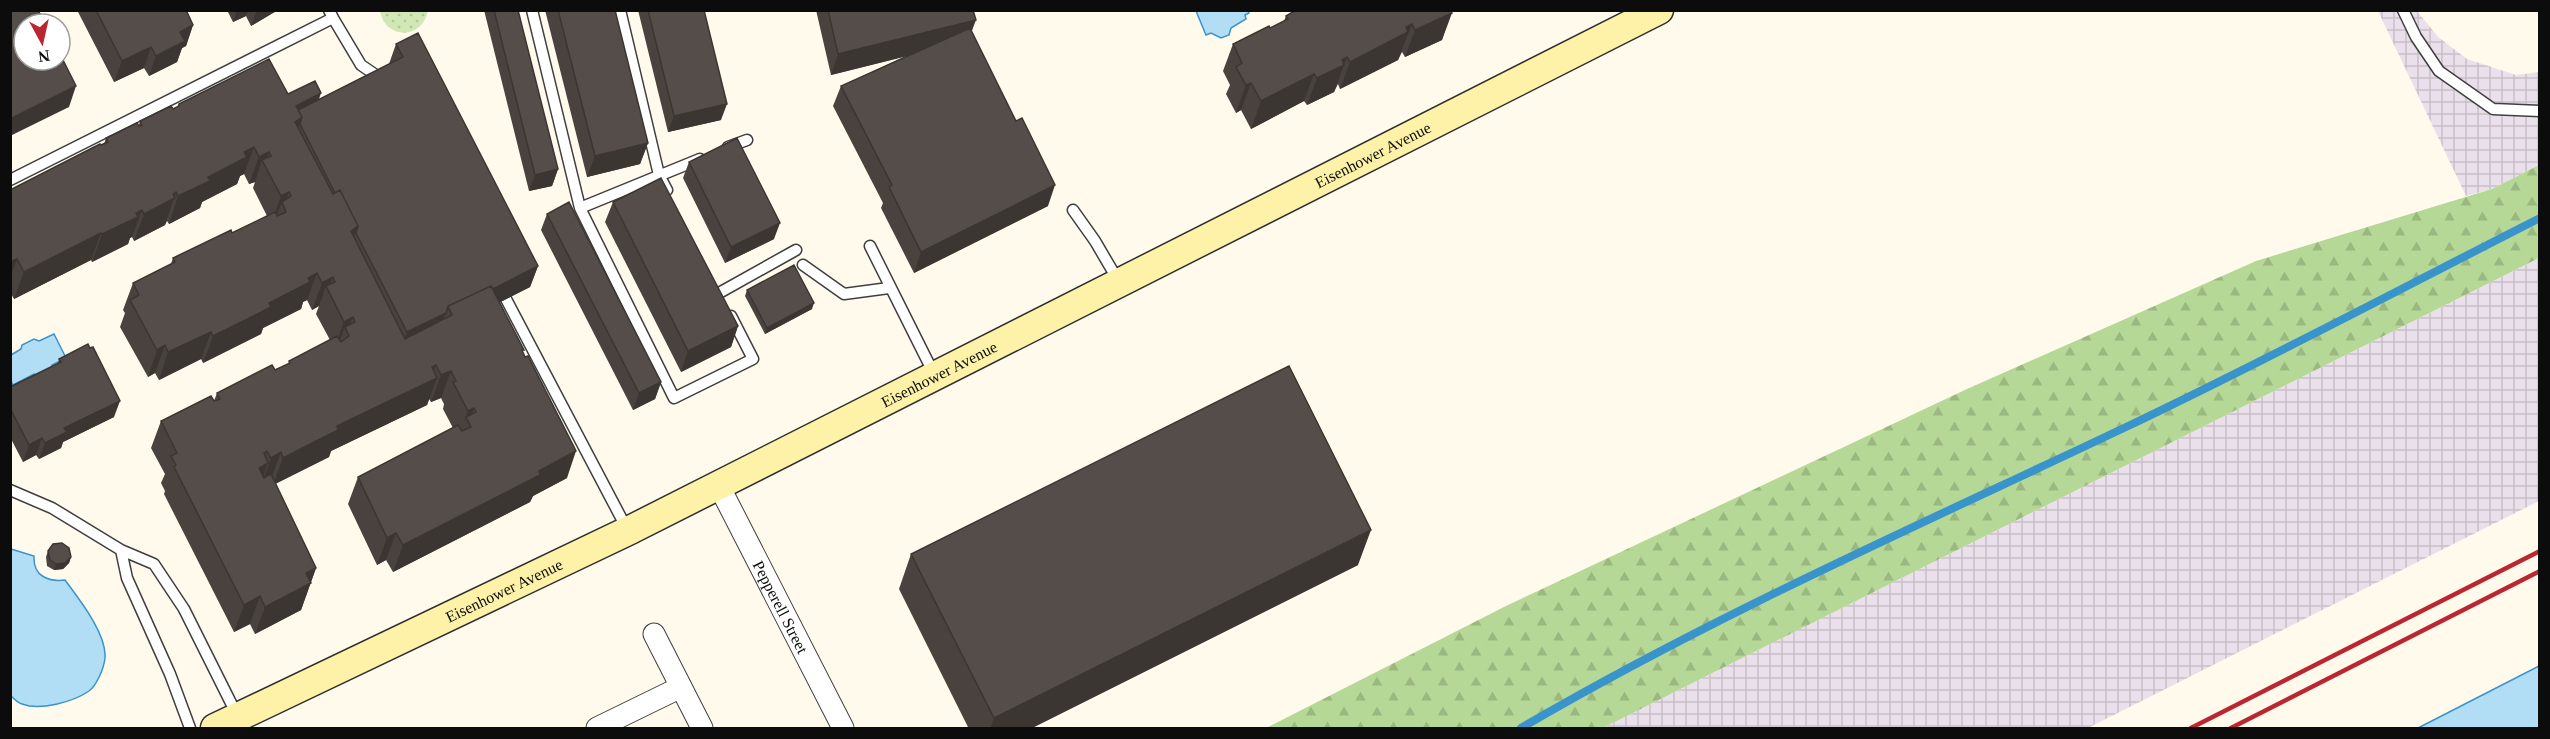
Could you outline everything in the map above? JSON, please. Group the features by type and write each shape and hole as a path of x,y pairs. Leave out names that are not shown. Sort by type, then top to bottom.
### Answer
{"main road":[{"name":"Eisenhower Avenue","path":"227,723 628,531 1659,10"}],"street":[{"name":"Pepperell Street","path":"718,484 843,729"},
{"path":"654,634 702,729"},
{"path":"597,729 681,687"}],"lane":[{"path":"532,10 580,208 674,398 753,359 714,282"},
{"path":"620,10 659,175 670,197"},
{"path":"2403,10 2416,37 2439,72 2493,109 2540,111"},
{"path":"10,180 331,14 361,65 386,83"},
{"path":"580,208 747,140"},
{"path":"1072,210 1095,241 1119,282"},
{"path":"870,246 935,375"},
{"path":"719,292 796,250"},
{"path":"803,265 844,294 890,288"},
{"path":"506,299 628,531"},
{"path":"10,490 52,508 121,550 154,564 184,609 227,723"},
{"path":"121,550 127,578 170,674 190,729"}],"shaded area":[{"path":"2378,11 2417,11 2438,37 2467,59 2516,75 2539,72 2539,165 2492,189 2466,196"},
{"path":"2539,258 2539,501 2088,728 1603,728"}],"green space":[{"path":"428,10 425,20 419,27 404,33 389,27 383,21 380,11"},
{"path":"2539,165 2539,258 1603,728 1266,728 1506,606 1967,389 2256,261 2492,189"}],"water":[{"path":"1196,11 1248,11 1249,13 1245,15 1246,19 1231,28 1229,35 1221,38 1211,33 1206,35"},
{"path":"54,334 66,358 52,365 51,370 38,376 34,374 13,385 11,355 21,349 22,345 34,339 39,341"},
{"path":"11,549 34,556 36,568 47,579 65,580 91,617 102,638 105,658 100,676 89,691 74,699 47,706 29,706 16,701 11,696"},
{"path":"2539,666 2539,728 2418,728"}],"building":[{"path":"10,10 38,10 39,12 12,12 12,72 69,72 76,86 10,119"},
{"path":"96,10 186,10 193,25 180,32 185,41 156,56 151,47 122,61"},
{"path":"494,10 518,10 558,169 535,175"},
{"path":"558,10 615,10 648,143 595,156"},
{"path":"648,10 704,10 727,104 674,116"},
{"path":"828,10 973,10 976,20 838,54"},
{"path":"1296,10 1451,10 1452,13 1415,30 1412,24 1406,27 1408,32 1350,62 1347,57 1342,60 1344,65 1317,78 1314,74 1261,101 1251,83 1246,85 1236,67 1242,63 1233,44 1288,19 1286,16"},
{"path":"970,28 1016,121 1022,118 1055,185 921,252 889,187 892,185 841,86"},
{"path":"418,33 538,266 493,289 491,286 448,306 446,313 407,332 356,233 358,226 340,190 335,193 300,124 302,117 298,110 403,57 396,44"},
{"path":"269,59 288,94 315,81 321,93 296,106 302,117 295,122 333,194 340,190 358,226 351,231 405,339 452,315 448,306 491,286 524,350 522,350 525,357 528,356 576,451 539,471 540,475 403,545 396,533 387,538 358,477 458,425 462,431 471,427 466,417 476,412 474,408 468,411 453,382 456,381 451,371 441,375 436,365 432,367 437,378 337,426 338,430 283,458 281,452 271,458 267,451 264,453 268,463 259,468 264,478 271,474 316,568 306,573 311,583 265,607 260,596 244,605 174,467 176,465 171,456 177,453 161,421 211,396 214,401 220,399 217,393 272,365 275,370 290,363 289,361 337,336 341,342 349,336 345,327 355,322 353,317 344,322 326,286 335,282 333,277 322,283 317,273 308,278 310,282 269,303 271,307 213,336 211,332 168,352 165,345 157,350 130,300 139,295 133,283 175,262 173,258 275,212 277,216 286,212 282,202 291,196 289,192 281,196 262,160 271,156 269,152 259,157 254,147 244,152 247,157 208,177 210,181 178,196 176,192 173,194 175,198 144,214 142,210 136,213 138,217 24,272 17,259 10,262 10,190 108,142 106,138 137,123 139,126 142,125 140,121 171,106 173,109"},
{"path":"737,138 780,223 731,247 689,162"},
{"path":"661,178 738,326 688,351 613,202"},
{"path":"569,202 661,382 639,393 547,214"},
{"path":"794,265 814,303 767,328 747,290"},
{"path":"88,344 90,348 93,347 120,401 64,428 67,432 45,443 42,438 29,445 10,408 10,387 61,362 59,359"},
{"path":"1289,366 1371,530 994,718 911,554"},
{"path":"62,543 69,548 71,557 65,563 56,564 50,560 48,551 53,544"}],"waterway":[{"path":"1521,728 1595,686 1744,608 2178,402 2540,218"}],"railway":[{"path":"2191,728 2540,551"},
{"path":"2231,728 2540,571"}]}
